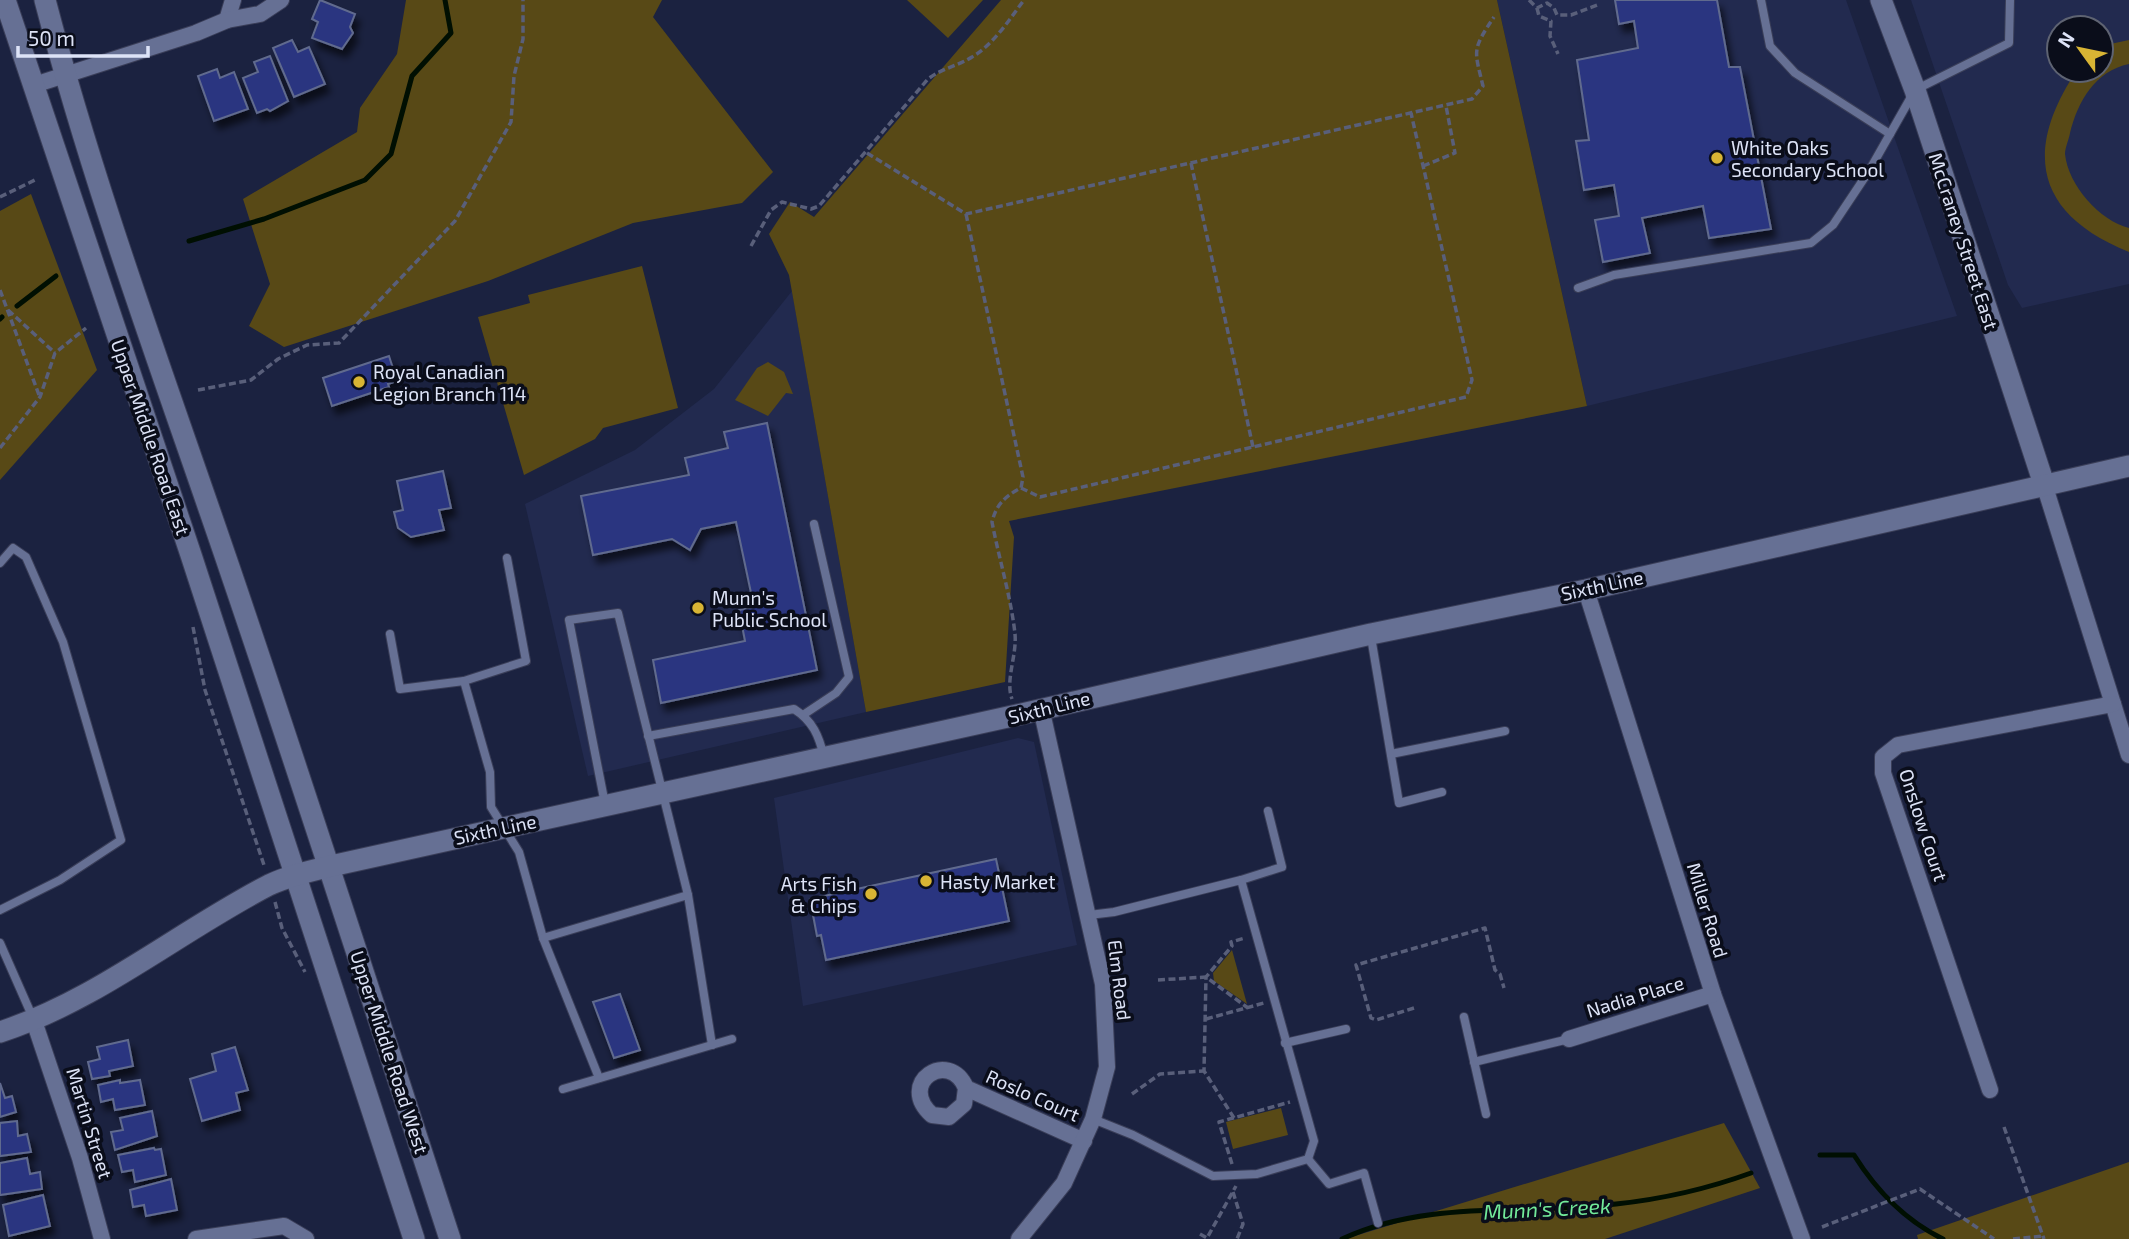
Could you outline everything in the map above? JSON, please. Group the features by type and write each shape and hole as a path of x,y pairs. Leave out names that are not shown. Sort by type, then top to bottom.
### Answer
{"street":[{"name":"Upper Middle Road East","path":"5,0 296,875"},
{"name":"Upper Middle Road East","path":"45,0 64,74 146,327 331,866"},
{"path":"227,20 233,0"},
{"path":"34,85 196,33 227,20 260,14 281,0"},
{"name":"McCraney Street East","path":"1881,0 1915,90 2044,484"},
{"name":"Sixth Line","path":"0,1032 34,1021 110,980 270,885 296,875 1371,634 1586,590 2129,466"},
{"path":"2044,484 2129,755"},
{"name":"Miller Road","path":"1586,590 1713,994 1802,1239"},
{"name":"Onslow Court","path":"1990,1090 1883,773 1884,757 1898,745 2113,704"},
{"name":"Elm Road","path":"1019,1239 1065,1183 1093,1119 1107,1067 1103,984 1066,829 1041,708"},
{"name":"Upper Middle Road West","path":"331,866 450,1239"},
{"name":"Upper Middle Road West","path":"296,875 414,1239"},
{"name":"Nadia Place","path":"1569,1039 1713,994"},
{"name":"Martin Street","path":"34,1021 76,1146 102,1239"},
{"name":"Roslo Court","path":"966,1088 1084,1141"},
{"path":"196,1239 284,1226 306,1239"}],"lane":[{"path":"1761,0 1770,46 1795,73 1890,134"},
{"path":"1578,288 1614,275 1811,243 1833,225 1915,90 2009,43 2010,0"},
{"path":"803,715 836,693 849,677 814,524"},
{"path":"0,563 13,548 26,557 63,642 121,840 60,880 0,910"},
{"path":"390,634 400,689 464,681 526,661 507,558"},
{"path":"605,805 569,620 618,612 688,895 712,1045"},
{"path":"1371,634 1399,803 1442,792"},
{"path":"464,681 490,772 491,807 519,852 543,938 599,1078"},
{"path":"648,736 794,709 803,715 819,735 824,757"},
{"path":"1391,754 1506,732"},
{"path":"1088,915 1114,912 1282,867 1268,811"},
{"path":"1241,880 1314,1141 1308,1159"},
{"path":"543,938 688,895"},
{"path":"0,943 34,1021"},
{"path":"1464,1017 1486,1114"},
{"path":"1285,1043 1346,1029"},
{"path":"563,1089 732,1039"},
{"path":"1474,1062 1569,1039"},
{"path":"1093,1119 1133,1135 1213,1176 1257,1174 1308,1159"},
{"path":"1308,1159 1329,1184 1364,1173 1378,1223"}],"path":[{"path":"198,390 251,380 278,359 307,345 339,343 455,221 511,122 514,76 523,39 523,0"},
{"path":"751,246 771,210 782,202 811,209 819,206 928,79 943,68 969,59 985,48 1024,0"},
{"path":"1529,0 1537,8 1539,16 1551,21"},
{"path":"1537,8 1547,3 1554,8 1557,15"},
{"path":"1558,54 1550,36 1551,21 1557,15 1571,15 1600,4"},
{"path":"867,153 871,158 966,214 1472,99 1480,93 1483,86 1475,52 1476,43 1494,17"},
{"path":"1423,166 1455,153 1446,106"},
{"path":"1021,488 1040,497 1466,397 1471,391 1472,380 1411,113"},
{"path":"1191,163 1252,447"},
{"path":"0,197 35,180"},
{"path":"966,214 1023,477 1021,488"},
{"path":"0,290 40,397"},
{"path":"6,308 55,353"},
{"path":"0,448 40,397 55,353 86,328"},
{"path":"1017,715 1009,691 1016,655 1015,633 992,522 995,511 1007,495 1021,488"},
{"path":"192,623 205,691 282,928 309,979"},
{"path":"1414,1008 1376,1020 1371,1018 1356,965 1485,928 1495,970 1500,974 1504,988"},
{"path":"1234,1118 1205,1071 1206,977 1232,946 1231,942 1256,935"},
{"path":"1158,980 1206,977 1248,1008"},
{"path":"1206,1019 1276,1000"},
{"path":"1132,1094 1160,1074 1205,1071"},
{"path":"1199,1234 1207,1238 1239,1176 1219,1122 1302,1098"},
{"path":"2004,1127 2043,1238 2013,1239"},
{"path":"1822,1227 1920,1189 1994,1239"},
{"path":"1233,1192 1243,1224 1237,1239"}],"shaded area":[{"path":"406,0 662,0 653,17 773,172 742,203 633,223 488,281 284,347 249,326 270,284 243,199 357,132 360,108 397,54"},
{"path":"907,0 983,0 948,38"},
{"path":"1001,0 1497,0 1587,406 1009,521 1014,537 1005,682 866,712 789,275 769,234 790,202 814,217"},
{"name":"White Oaks Secondary School","path":"1497,0 1846,0 1957,316 1587,406"},
{"path":"1911,0 2129,0 2129,284 2022,308 2008,285"},
{"path":"2129,40 2129,64 2115,69 2115,43"},
{"path":"2069,84 2094,84 2083,99 2073,121 2066,146 2067,166 2079,189 2097,210 2129,228 2129,252 2098,237 2074,219 2057,199 2048,177 2045,153 2049,127"},
{"path":"31,194 97,370 0,480 0,211"},
{"path":"642,266 678,408 603,428 595,439 524,475 478,317 530,303 528,295"},
{"name":"Munn's Public School","path":"792,291 866,712 588,776 525,504 635,450 714,389"},
{"path":"768,362 784,372 793,394 786,393 768,416 735,400 757,368"},
{"path":"1018,738 1034,742 1077,945 803,1006 774,798"},
{"path":"1232,950 1247,1004 1214,981 1213,973"},
{"path":"1281,1108 1288,1135 1233,1149 1226,1122"},
{"path":"1724,1123 1760,1188 1605,1239 1345,1239"},
{"path":"2129,1162 2129,1239 1918,1239 1917,1235"}],"building":[{"path":"320,0 355,14 350,27 353,33 342,49 312,38 318,22 312,19"},
{"path":"1615,0 1717,0 1729,67 1740,67 1771,229 1709,238 1703,206 1642,218 1650,253 1603,262 1595,220 1619,216 1614,185 1584,190 1576,141 1589,140 1577,60 1638,48 1634,21 1619,24"},
{"path":"292,40 298,52 309,47 325,84 294,97 273,48"},
{"path":"270,56 288,101 270,111 267,109 257,113 243,78 258,72 254,62"},
{"path":"217,69 220,78 234,72 248,109 214,121 198,76"},
{"name":"Royal Canadian Legion Branch 114","path":"389,356 397,381 388,384 389,387 332,406 323,378"},
{"path":"767,423 817,670 661,703 653,660 745,641 739,610 754,607 736,522 701,529 690,550 672,539 593,555 581,496 689,475 685,458 728,448 724,432"},
{"path":"443,471 451,508 439,510 444,530 411,537 398,528 394,512 403,510 397,481"},
{"path":"996,859 1009,921 826,960 821,935 817,936 810,899"},
{"path":"620,994 640,1050 614,1058 593,1002"},
{"path":"128,1040 133,1066 109,1071 110,1076 92,1079 88,1062 100,1059 97,1047"},
{"path":"235,1047 248,1090 236,1093 240,1110 202,1121 190,1079 216,1071 212,1054"},
{"path":"120,1080 120,1083 140,1080 145,1105 115,1110 113,1099 101,1102 98,1085"},
{"path":"0,1083 5,1098 12,1096 16,1112 0,1117"},
{"path":"152,1111 157,1136 115,1150 111,1132 123,1130 120,1118"},
{"path":"17,1121 18,1136 27,1134 31,1152 0,1156 0,1123"},
{"path":"161,1149 166,1175 135,1182 133,1170 122,1172 118,1155"},
{"path":"27,1158 30,1174 40,1172 42,1189 0,1195 0,1163"},
{"path":"171,1179 177,1210 146,1216 144,1205 133,1207 130,1190"},
{"path":"43,1195 50,1226 9,1236 3,1205"}],"waterway":[{"path":"189,241 264,219 365,180 391,154 412,76 451,33 445,0"},
{"path":"17,306 56,276"},
{"name":"Munn's Creek","path":"1820,1155 1854,1155 1892,1203 1916,1223 1943,1239"},
{"name":"Munn's Creek","path":"1342,1239 1375,1226 1408,1218 1442,1213 1616,1204 1685,1193 1751,1173"}],"place":[{"name":"White Oaks Secondary School","path":"1717,158"},
{"name":"Royal Canadian Legion Branch 114","path":"359,382"},
{"name":"Munn's Public School","path":"698,608"},
{"name":"Hasty Market","path":"926,881"},
{"name":"Arts Fish & Chips","path":"871,894"}]}
